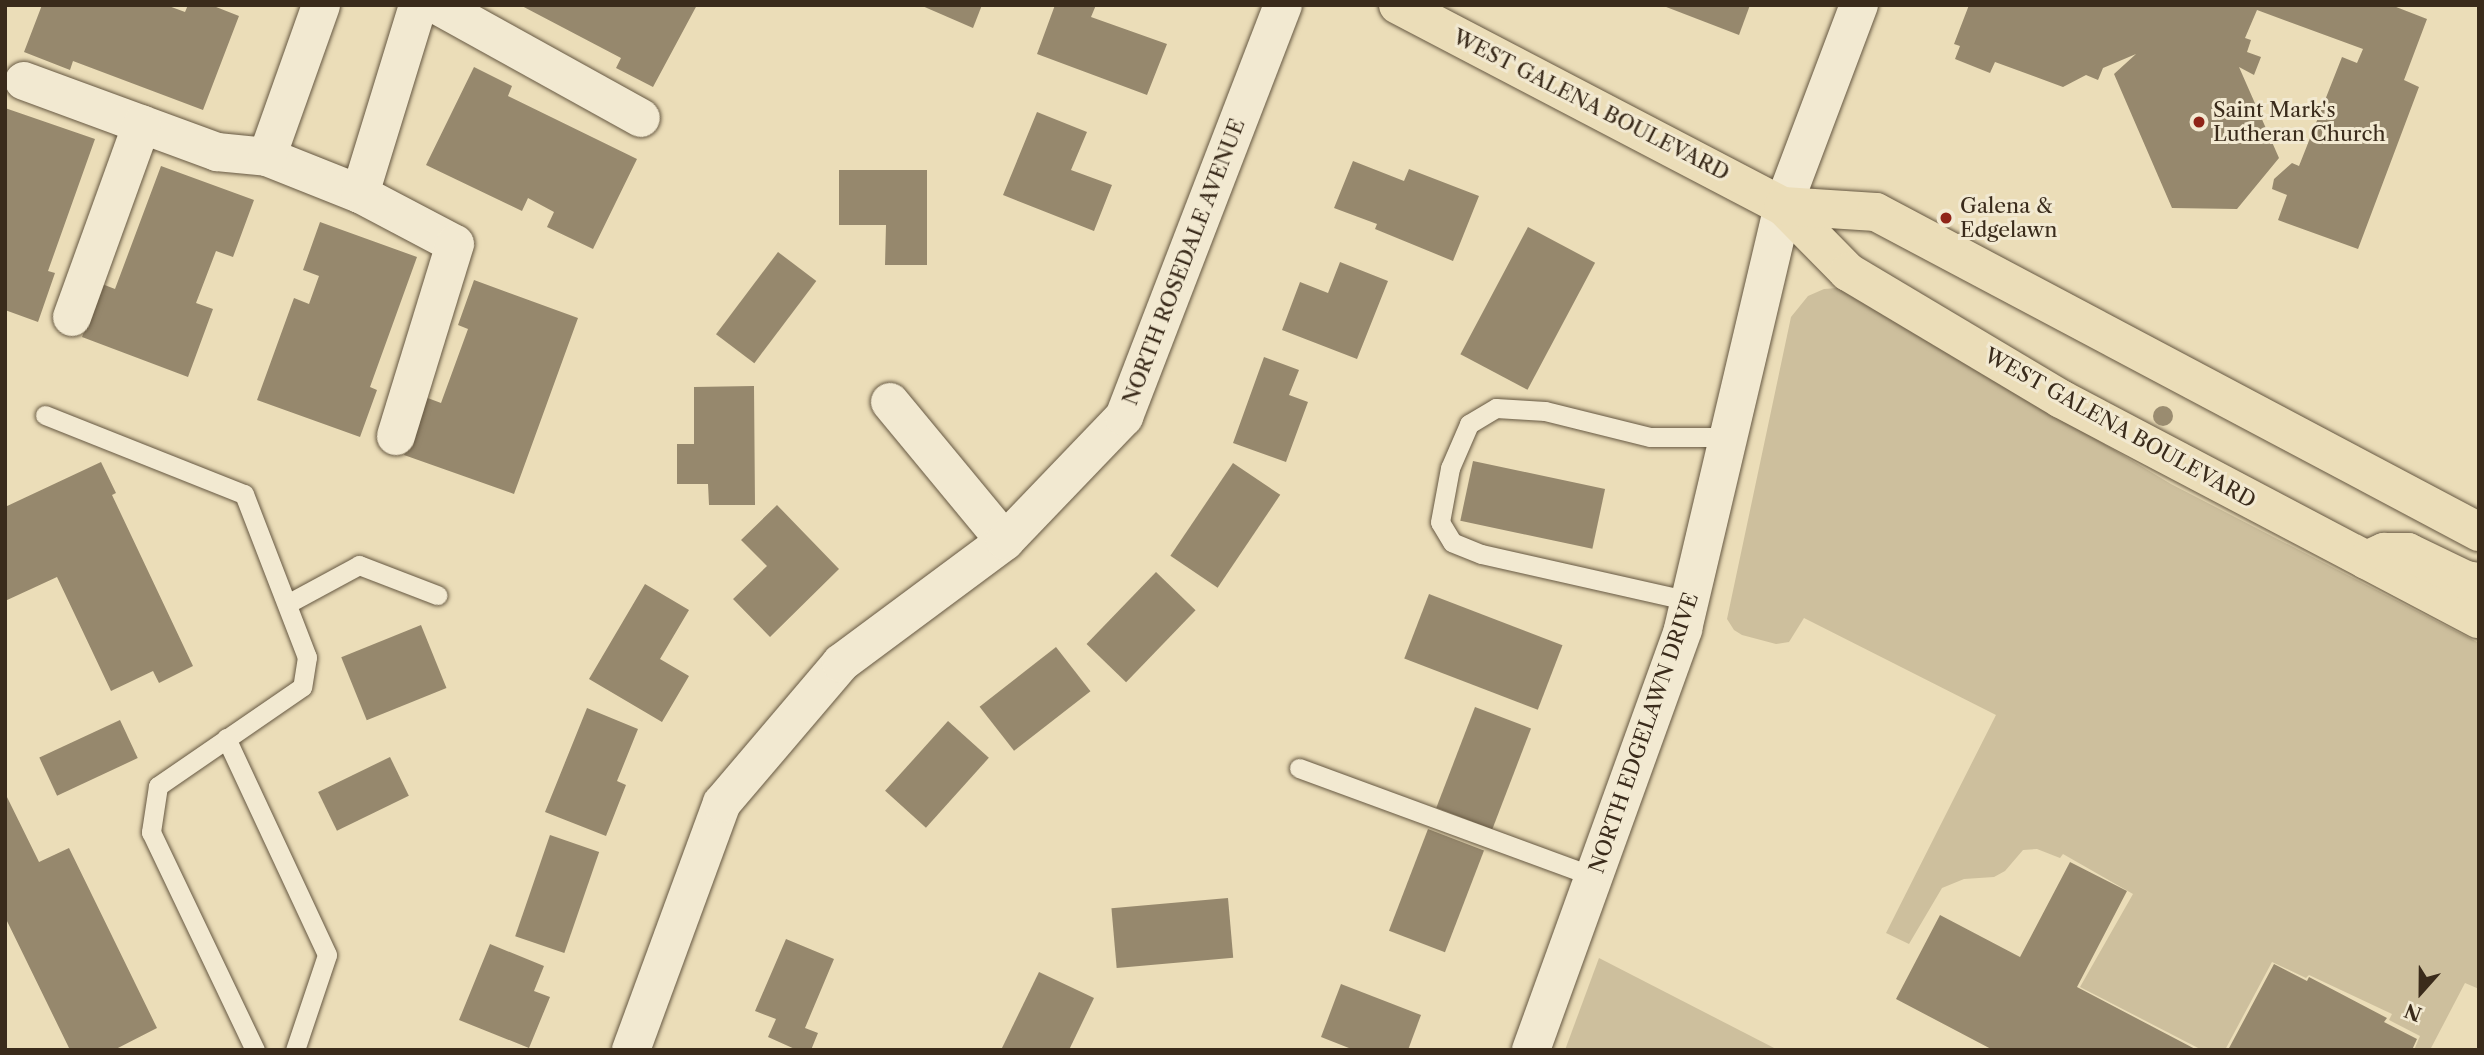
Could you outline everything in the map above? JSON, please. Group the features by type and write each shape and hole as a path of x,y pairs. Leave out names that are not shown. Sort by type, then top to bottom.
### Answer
{"main road":[{"name":"WEST GALENA BOULEVARD","path":"1398,5 1783,206 1847,272 2060,399 2479,619"},
{"name":"WEST GALENA BOULEVARD","path":"1783,206 1876,212 2479,532"},
{"path":"2366,560 2384,552 2408,552 2466,580 2479,582"}],"street":[{"path":"267,157 321,5"},
{"path":"360,194 418,5"},
{"path":"437,5 641,118"},
{"name":"NORTH ROSEDALE AVENUE","path":"631,1050 722,803 841,663 1005,541 1124,416 1283,5"},
{"name":"NORTH EDGELAWN DRIVE","path":"1531,1050 1596,877 1683,629 1783,206 1859,5"},
{"path":"24,81 217,152 267,157 360,194 456,244 396,436"},
{"path":"72,317 142,124"},
{"path":"890,402 1005,541"}],"lane":[{"path":"1690,601 1481,554 1451,542 1440,522 1450,468 1469,424 1496,408 1545,411 1650,437 1730,437"},
{"path":"45,415 244,494 307,657 302,687 158,786 150,832 255,1050"},
{"path":"287,604 359,565 437,594"},
{"path":"226,738 327,955 295,1050"},
{"path":"1299,768 1596,877"}],"shaded area":[{"path":"1824,289 1849,291 2171,484 2479,643 2479,989 2465,983 2430,1050 2414,1050 2420,1036 2389,1020 2392,1014 2309,975 2306,978 2272,962 2225,1050 2202,1050 2080,987 2133,894 2063,854 2060,858 2037,849 2023,850 2005,871 1994,877 1964,879 1942,888 1909,944 1886,933 1996,715 1804,618 1789,642 1776,644 1742,635 1734,630 1727,619 1791,317 1808,296"},
{"path":"1599,958 1778,1050 1565,1050"}],"building":[{"path":"42,5 166,5 185,12 188,5 211,5 239,16 203,110 73,61 70,70 24,52"},
{"path":"520,5 697,5 653,87 616,68 621,58"},
{"path":"920,5 982,5 973,28"},
{"path":"1055,5 1096,5 1091,17 1167,44 1147,95 1037,54"},
{"path":"1661,5 1750,5 1739,35"},
{"name":"Saint Mark's Lutheran Church","path":"1969,5 2391,5 2427,19 2404,80 2419,87 2358,249 2278,220 2287,195 2272,189 2274,179 2292,163 2299,166 2342,57 2357,63 2363,49 2257,10 2245,38 2251,40 2247,52 2261,57 2254,75 2239,67 2279,158 2237,209 2172,208 2114,74 2136,54 2103,68 2098,80 2086,75 2063,87 1995,62 1990,73 1955,59 1960,46 1954,44"},
{"path":"474,67 512,86 508,96 637,159 593,249 547,227 554,212 528,198 522,211 426,165"},
{"path":"5,108 95,139 48,271 55,273 38,322 5,310"},
{"path":"1037,112 1087,132 1071,170 1112,185 1094,231 1003,195"},
{"path":"1353,161 1404,181 1409,169 1479,196 1453,261 1375,229 1377,224 1334,208"},
{"path":"161,166 254,200 233,257 216,251 196,303 213,309 188,377 82,337 102,284 115,289"},
{"path":"839,170 927,170 927,265 885,265 886,225 839,225"},
{"path":"320,222 417,257 370,387 377,390 360,437 257,400 294,298 309,304 319,276 303,270"},
{"path":"1528,227 1595,263 1528,390 1460,354"},
{"path":"778,252 816,281 754,363 716,334"},
{"path":"1340,262 1388,281 1357,359 1282,330 1300,282 1328,293"},
{"path":"474,280 578,318 514,494 404,455 425,397 441,403 468,329 458,325"},
{"path":"1264,357 1299,370 1289,395 1308,402 1286,462 1233,443"},
{"path":"754,386 755,505 709,505 708,484 677,484 677,444 694,444 694,387"},
{"path":"1473,461 1605,489 1592,549 1460,521"},
{"path":"101,462 116,493 112,495 193,666 159,683 153,671 111,691 57,577 5,601 5,507"},
{"path":"1233,463 1280,495 1218,588 1170,556"},
{"path":"777,505 839,569 770,637 733,599 767,566 741,540"},
{"path":"1156,572 1196,610 1126,682 1087,644"},
{"path":"645,584 689,610 660,659 689,676 662,722 589,679"},
{"path":"1429,594 1563,645 1538,710 1404,658"},
{"path":"421,625 446,688 367,720 341,657"},
{"path":"1056,647 1090,691 1014,751 980,707"},
{"path":"1475,707 1531,729 1492,829 1436,808"},
{"path":"587,708 638,729 617,781 626,785 606,836 545,812"},
{"path":"120,720 138,758 57,796 39,758"},
{"path":"948,721 989,758 926,828 885,791"},
{"path":"390,757 409,796 337,831 318,792"},
{"path":"5,793 39,862 69,848 157,1028 114,1050 70,1050 5,917"},
{"path":"1428,829 1484,851 1445,952 1389,931"},
{"path":"550,835 599,852 564,953 515,936"},
{"path":"2070,862 2127,891 2077,987 2197,1050 1993,1050 1896,999 1940,915 2020,957"},
{"path":"1228,898 1233,958 1117,968 1111,908"},
{"path":"786,939 834,959 805,1028 818,1033 811,1050 797,1050 768,1037 776,1019 755,1011"},
{"path":"490,944 544,966 534,991 550,997 529,1048 459,1020"},
{"path":"2274,964 2307,981 2309,977 2387,1018 2384,1022 2417,1039 2412,1050 2228,1050"},
{"path":"1039,972 1094,998 1069,1050 1001,1050"},
{"path":"1341,984 1421,1015 1408,1050 1354,1050 1321,1037"}],"place":[{"name":"Saint Mark's Lutheran Church","path":"2199,122"},
{"name":"Galena & Edgelawn","path":"1946,218"}]}
